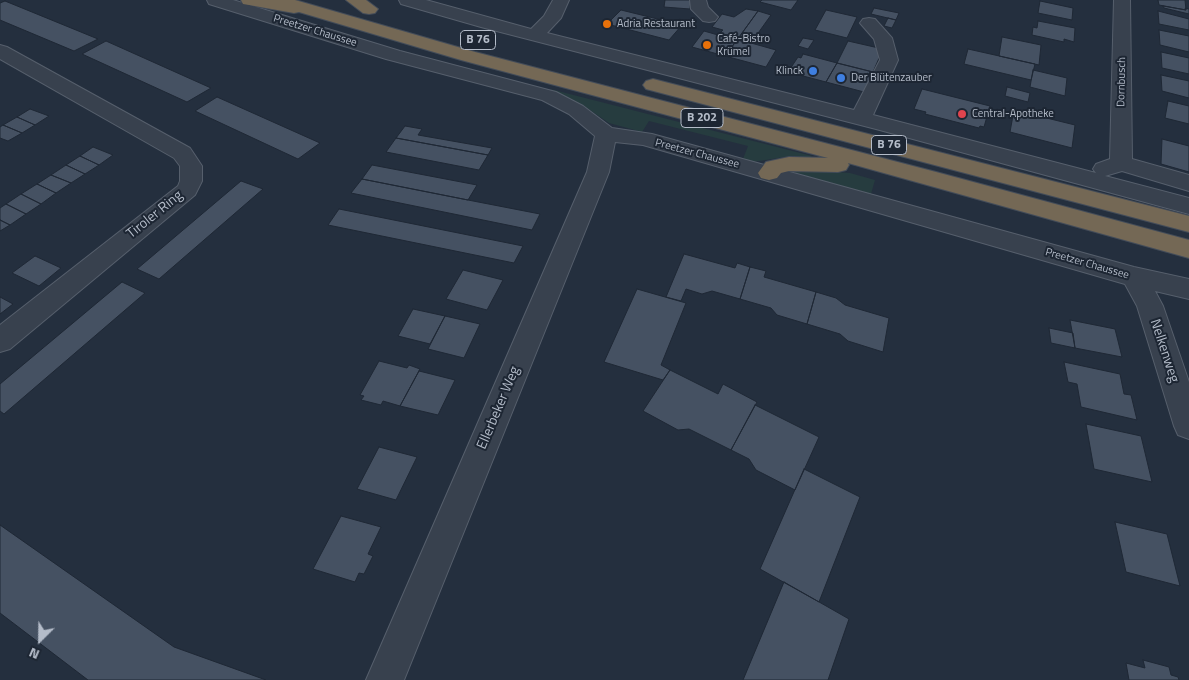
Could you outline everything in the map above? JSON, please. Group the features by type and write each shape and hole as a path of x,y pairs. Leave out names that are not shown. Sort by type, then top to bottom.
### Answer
{"highway":[{"path":"249,0 309,10"},
{"name":"Preetzer Chaussee","path":"277,0 468,56 936,179 1189,249"},
{"path":"338,0 361,5 422,25"},
{"name":"B 76","path":"588,69 854,136 1189,224"},
{"path":"769,173 774,167 780,165 804,163 852,167 936,179"}],"street":[{"name":"Preetzer Chaussee","path":"215,0 393,56 549,96 576,110 606,134 644,140 769,173 1134,277 1189,289"},
{"path":"407,0 535,35 1085,177 1189,206"},
{"path":"535,35 552,18 561,0"},
{"path":"698,0 700,9 709,16"},
{"name":"Dornbusch","path":"1121,163 1122,0"},
{"path":"861,118 889,60 883,38 869,23"},
{"name":"Tiroler Ring","path":"0,51 182,153 192,166 191,181 187,190 0,341"},
{"name":"Ellerbeker Weg","path":"385,680 598,172 606,134"},
{"path":"1085,177 1121,163 1189,183"},
{"name":"Nelkenweg","path":"1134,277 1150,306 1189,426"}],"green space":[{"path":"550,89 812,156 809,158 791,156 753,162 743,159 748,146 649,121 642,132 609,123 581,104"},
{"path":"795,169 850,173 875,180 871,194 795,173"}],"building":[{"path":"665,0 691,0 690,9 664,7"},
{"path":"762,0 798,0 791,10 760,2"},
{"path":"1158,0 1185,0 1186,10 1159,5"},
{"path":"5,1 98,39 74,51 0,20 0,3"},
{"path":"1040,1 1073,8 1072,20 1038,13"},
{"path":"1163,6 1189,9 1189,14 1164,8"},
{"path":"874,8 899,13 896,20 871,14"},
{"path":"746,9 758,11 737,40 718,35 723,30 712,27 722,14 734,17"},
{"path":"621,10 682,25 669,40 607,24"},
{"path":"826,10 857,17 847,38 815,30"},
{"path":"758,11 771,15 751,43 737,40"},
{"path":"1158,11 1189,19 1189,30 1159,24"},
{"path":"888,18 896,20 892,28 884,26"},
{"path":"1038,21 1075,28 1074,42 1064,39 1064,42 1032,35 1033,27 1037,28"},
{"path":"1159,30 1189,36 1189,52 1160,45"},
{"path":"704,31 737,40 725,56 692,47"},
{"path":"1002,37 1041,45 1039,65 999,56"},
{"path":"803,38 814,40 808,49 798,46"},
{"path":"737,40 776,50 766,67 725,56"},
{"path":"106,41 211,88 187,102 82,54"},
{"path":"848,41 883,49 873,72 837,63"},
{"path":"968,49 1035,64 1031,80 964,64"},
{"path":"1161,52 1189,58 1189,74 1162,68"},
{"path":"803,54 837,63 826,82 788,72 798,57 801,58"},
{"path":"837,63 873,72 864,92 826,82"},
{"path":"1033,70 1067,78 1065,96 1030,87"},
{"path":"1161,75 1189,81 1189,98 1162,91"},
{"path":"1007,87 1030,93 1028,102 1005,96"},
{"path":"922,89 990,106 984,127 980,126 979,128 925,114 926,112 914,109"},
{"path":"217,97 320,143 298,159 195,111"},
{"path":"1168,101 1189,106 1189,124 1165,118"},
{"path":"30,109 49,116 35,125 17,117"},
{"path":"1014,110 1075,125 1072,148 1010,132"},
{"path":"17,117 35,125 22,133 3,125"},
{"path":"3,125 22,133 8,141 0,138 0,127"},
{"path":"405,126 422,129 418,135 492,148 488,155 396,138"},
{"path":"396,138 488,155 479,170 386,152"},
{"path":"1162,139 1189,146 1189,172 1161,164"},
{"path":"93,147 113,155 99,165 80,156"},
{"path":"80,156 99,165 85,174 66,165"},
{"path":"66,165 85,174 71,183 51,175"},
{"path":"372,165 477,185 468,200 362,179"},
{"path":"51,175 71,183 56,193 37,184"},
{"path":"362,179 540,214 532,230 351,193"},
{"path":"241,181 263,189 159,279 137,269"},
{"path":"37,184 56,193 41,204 21,194"},
{"path":"21,194 41,204 26,214 6,204"},
{"path":"6,204 26,214 10,225 0,220 0,208"},
{"path":"339,209 523,246 514,263 328,225"},
{"path":"0,220 10,225 0,231"},
{"path":"684,254 735,268 737,263 750,267 740,299 712,291 702,294 686,289 681,301 666,297"},
{"path":"35,256 61,268 39,286 12,273"},
{"path":"750,267 766,271 764,277 816,292 807,324 777,315 771,308 740,299"},
{"path":"463,270 503,280 487,310 446,299"},
{"path":"122,282 145,293 4,414 0,411 0,384"},
{"path":"637,289 686,303 661,365 670,370 663,380 604,362"},
{"path":"816,292 836,298 845,305 889,318 883,352 848,341 840,334 807,324"},
{"path":"0,297 13,304 0,314"},
{"path":"413,309 445,316 430,344 398,336"},
{"path":"445,316 480,324 464,358 428,349"},
{"path":"1070,320 1115,329 1122,357 1075,348"},
{"path":"1049,328 1073,333 1075,348 1051,343"},
{"path":"379,361 407,368 409,365 420,369 400,406 383,401 381,405 361,400 364,396 360,395"},
{"path":"1064,362 1120,374 1124,394 1131,395 1137,420 1081,407 1077,384 1068,382"},
{"path":"670,370 718,394 723,384 757,402 731,450 689,429 678,430 643,411"},
{"path":"419,371 455,380 438,415 400,406"},
{"path":"755,405 819,437 795,490 756,470 749,459 731,450"},
{"path":"1086,424 1141,436 1152,482 1094,469"},
{"path":"379,447 417,457 396,500 357,489"},
{"path":"804,469 860,497 819,602 760,569"},
{"path":"341,516 381,527 368,554 373,556 364,574 359,573 355,582 313,569"},
{"path":"1115,522 1167,534 1180,586 1126,572"},
{"path":"0,525 174,647 266,680 88,680 0,613"},
{"path":"784,582 849,619 828,680 743,680"},
{"path":"1143,660 1169,667 1171,675 1178,677 1179,680 1129,680 1126,663 1145,668"}],"place":[{"name":"Adria Restaurant","path":"607,24"},
{"name":"Café-Bistro Krümel","path":"707,45"},
{"name":"Klinck","path":"813,71"},
{"name":"Der Blütenzauber","path":"841,78"},
{"name":"Central-Apotheke","path":"962,114"}]}
